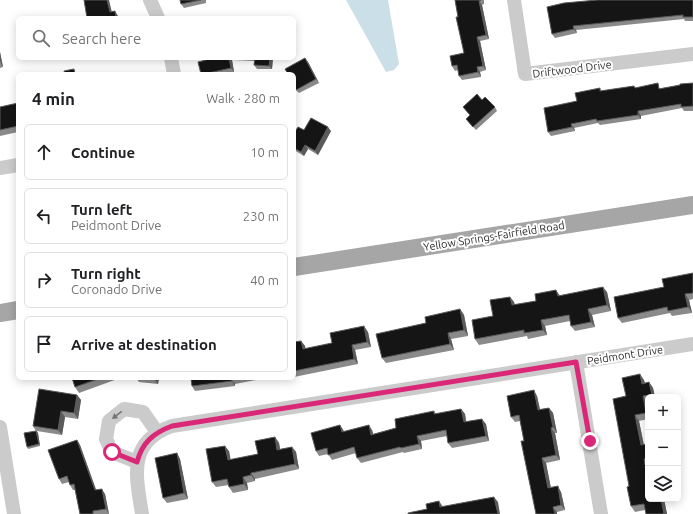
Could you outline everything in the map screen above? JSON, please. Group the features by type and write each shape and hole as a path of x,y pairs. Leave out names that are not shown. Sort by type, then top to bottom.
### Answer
{"main road":[{"name":"Yellow Springs-Fairfield Road","path":"296,267 693,205"},
{"path":"0,313 16,310"}],"street":[{"path":"150,0 157,16"},
{"name":"Driftwood Drive","path":"514,0 526,74 693,54"},
{"path":"171,60 174,72"},
{"path":"0,168 16,165"},
{"name":"Peidmont Drive","path":"138,457 145,443 157,432 172,426 693,344"},
{"path":"576,362 601,514"},
{"path":"142,514 136,473 138,457 112,452 106,438 109,421 124,409 143,412 157,432"},
{"path":"0,427 4,474 14,514"}],"water":[{"path":"346,0 388,0 399,64 394,70 386,72"}],"building":[{"path":"84,0 107,0 110,12 115,11 116,16 87,16"},
{"path":"180,0 201,0 181,4"},
{"path":"455,0 481,0 479,1 486,35 477,37 483,66 477,67 478,72 459,76 457,65 452,66 450,56 464,53 456,17 458,17"},
{"path":"597,0 693,0 693,17 683,17 683,15 573,26 574,29 552,34 547,7 564,3"},
{"path":"305,58 316,79 296,90 296,72 287,72 285,69"},
{"path":"206,60 229,60 231,68 213,72 200,72 198,62"},
{"path":"255,60 270,60 269,66 254,65"},
{"path":"74,69 75,72 64,72"},
{"path":"658,83 659,89 680,84 693,83 693,106 681,107 681,104 638,111 638,115 597,121 596,119 571,124 572,127 548,132 544,108 577,101 575,93 600,88 600,91 634,86 635,88"},
{"path":"477,94 482,100 485,97 495,107 473,127 466,119 470,115 463,107"},
{"path":"16,103 16,126 0,130 0,107"},
{"path":"311,118 328,127 315,151 305,145 301,152 296,149 296,130 298,127 304,130"},
{"path":"693,273 693,293 685,294 688,307 668,311 667,307 618,318 614,297 664,287 662,279"},
{"path":"603,287 607,305 588,309 591,322 571,326 569,315 541,320 543,330 524,333 524,330 475,339 472,320 493,316 490,300 510,297 512,305 536,301 535,294 556,290 558,296"},
{"path":"460,309 464,330 448,333 450,344 382,358 376,334 426,323 425,317"},
{"path":"364,326 367,342 352,345 354,359 296,371 296,342 301,341 303,349 332,343 330,333"},
{"path":"640,374 642,384 649,382 652,394 645,394 645,396 643,396 645,413 635,415 641,445 645,444 645,502 662,502 664,514 646,514 644,504 631,506 627,487 629,486 613,399 626,396 622,378"},
{"path":"73,380 95,380 75,387"},
{"path":"191,380 232,381 192,386"},
{"path":"39,389 77,395 74,413 61,411 58,430 33,426"},
{"path":"534,390 538,410 549,408 553,427 551,428 556,455 542,458 548,488 558,486 561,505 553,507 555,514 536,514 521,441 524,441 519,415 511,417 507,396"},
{"path":"461,409 464,422 482,419 486,436 448,443 446,430 417,436 419,444 400,447 357,458 354,447 328,455 327,448 316,451 311,433 340,425 342,432 369,425 371,435 396,428 395,419 434,411 434,414"},
{"path":"36,431 39,444 27,447 24,433"},
{"path":"275,437 277,450 292,447 295,464 251,473 251,475 243,477 244,484 229,487 227,479 212,482 206,449 225,446 228,460 258,454 255,441"},
{"path":"77,440 95,490 102,489 106,509 93,511 93,514 80,514 74,484 70,485 67,476 59,479 48,450"},
{"path":"177,453 184,493 163,498 155,458"},
{"path":"494,497 498,514 408,514 427,509 426,504 439,501 440,507"}],"route":[{"path":"112,452 137,462 145,443 153,435 172,426 576,362 590,441"}]}
